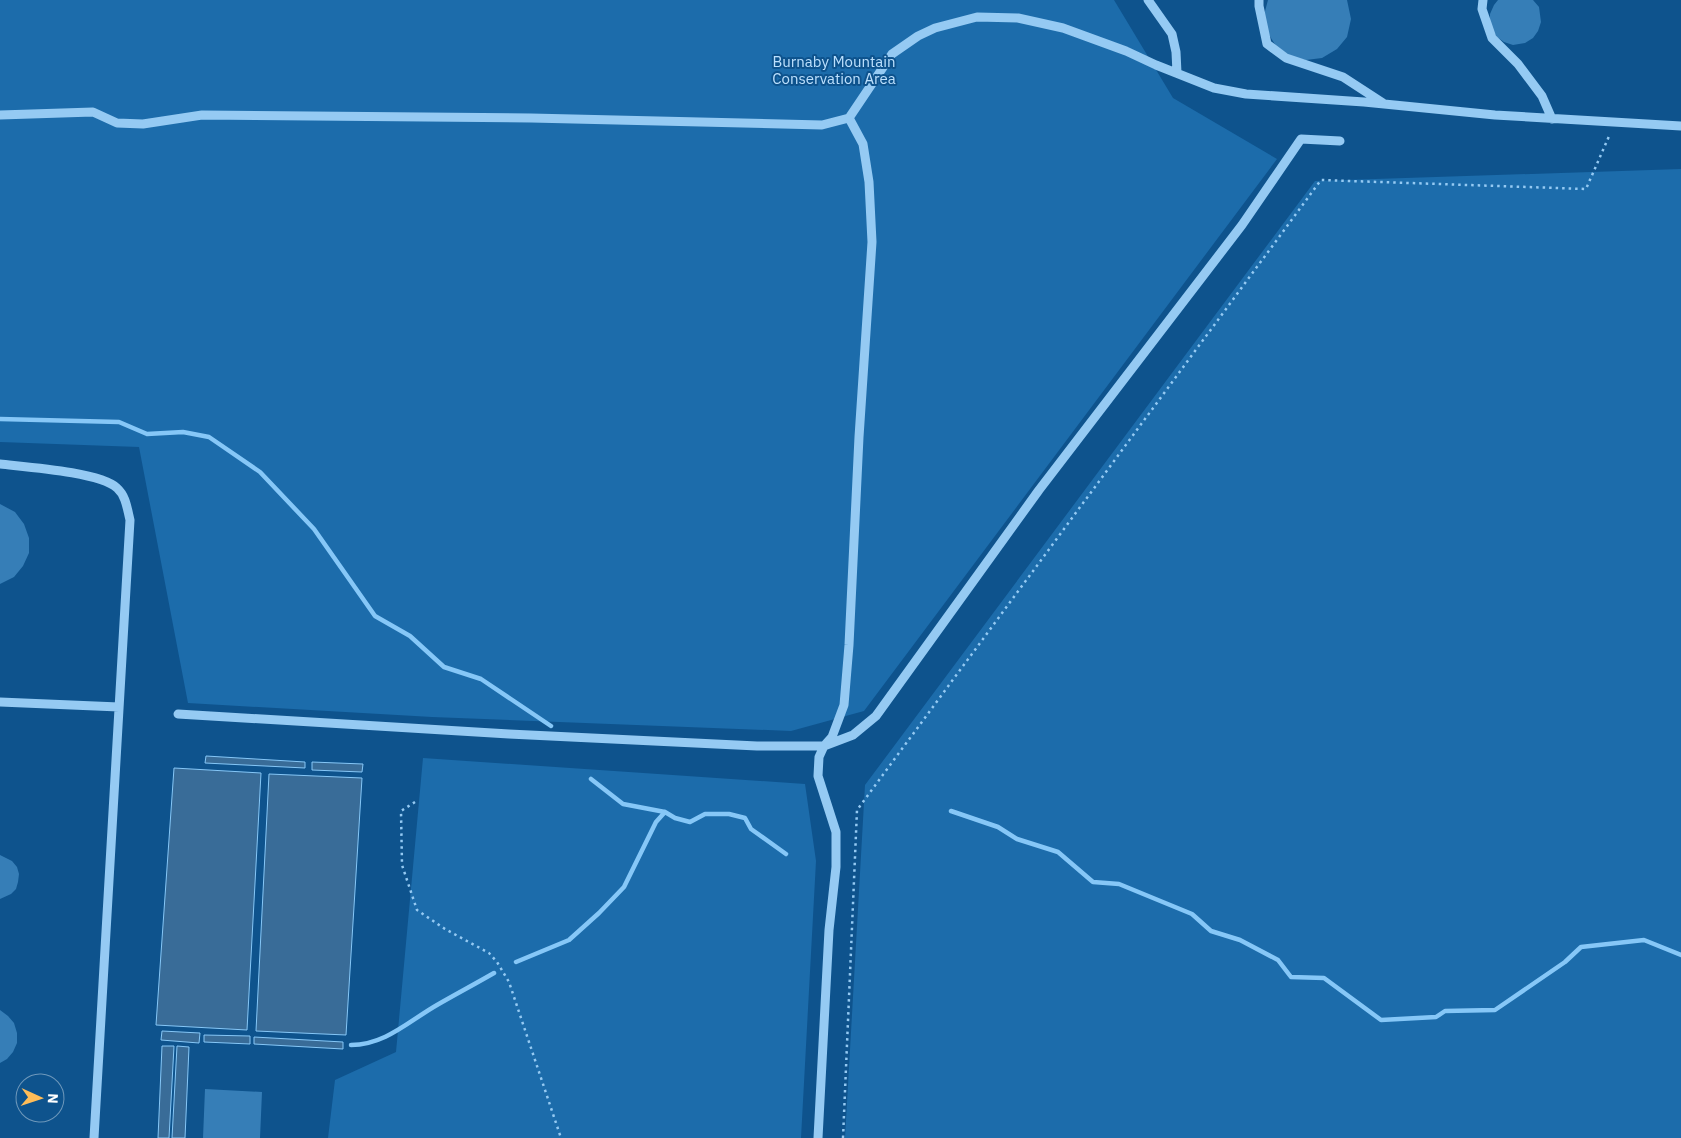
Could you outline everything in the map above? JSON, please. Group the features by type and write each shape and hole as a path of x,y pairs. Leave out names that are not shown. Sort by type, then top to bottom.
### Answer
{"lane":[{"path":"1148,0 1172,34 1176,52 1177,73"},
{"path":"1259,0 1268,44 1286,58 1343,78 1386,104"},
{"path":"1483,0 1482,10 1492,38 1518,64 1542,96 1552,119"},
{"path":"0,115 93,112 117,124 143,124 202,115 531,118 822,125 849,118 892,54 918,36 935,28 977,17 1018,18 1048,24 1126,51 1214,88 1246,94 1552,119 1681,126"},
{"path":"818,1138 829,930 836,867 836,832 818,776 819,757 824,746 832,737 844,705 872,242 869,182 863,144 849,118"},
{"path":"178,714 757,746 824,746 853,735 876,716 1038,490 1242,225 1301,139 1340,141"},
{"path":"0,464 93,477 110,482 119,489 126,501 130,520 94,1138"},
{"path":"0,702 119,707"}],"path":[{"path":"843,1138 857,810 1321,180 1586,188 1613,126"},
{"path":"416,802 401,811 402,865 417,910 445,929 489,952 497,962 509,982 561,1138"}],"green space":[{"name":"Burnaby Mountain Conservation Area","path":"0,0 1114,0 1173,98 1277,159 864,711 791,731 432,717 188,703 139,447 0,442"},
{"path":"1681,169 1681,1138 845,1138 865,785 1315,181"},
{"path":"423,758 805,784 816,861 801,1138 328,1138 335,1080 396,1052"}],"shaded area":[{"path":"206,756 305,762 305,768 205,763"},
{"path":"312,762 363,764 362,772 312,770"},
{"path":"174,768 261,773 247,1030 156,1025"},
{"path":"269,774 362,778 346,1035 256,1031"},
{"path":"162,1031 200,1033 199,1043 161,1040"},
{"path":"204,1035 250,1036 250,1044 204,1042"},
{"path":"254,1037 343,1042 343,1049 254,1044"},
{"path":"162,1046 174,1046 169,1138 158,1138"},
{"path":"177,1046 189,1047 185,1138 172,1138"}],"building":[{"path":"1268,0 1347,0 1351,19 1347,37 1337,49 1322,58 1306,60 1292,57 1276,46 1266,30 1264,15"},
{"path":"1498,0 1533,0 1539,7 1541,22 1533,38 1525,43 1513,45 1497,37 1492,30 1490,14"},
{"path":"0,504 15,512 24,524 29,538 29,553 23,566 14,577 0,584"},
{"path":"0,855 12,861 17,867 19,874 16,889 11,894 0,899"},
{"path":"0,1010 14,1023 17,1043 13,1052 0,1063"},
{"path":"205,1089 262,1092 260,1138 203,1138"}],"waterway":[{"path":"0,419 119,422 147,434 183,432 209,437 260,472 314,529 375,616 410,636 444,667 481,679 551,726"},
{"path":"591,779 623,804 665,812 675,818 690,822 705,814 729,814 745,818 751,829 786,854"},
{"path":"951,811 998,827 1017,839 1058,852 1093,882 1119,884 1192,914 1211,931 1240,940 1278,960 1291,977 1324,978 1381,1020 1436,1017 1445,1011 1495,1010 1565,962 1581,947 1644,940 1681,955"},
{"path":"516,962 569,940 599,913 624,887 656,822 665,812"},
{"path":"351,1045 363,1044 386,1037 437,1005 494,973"}]}
